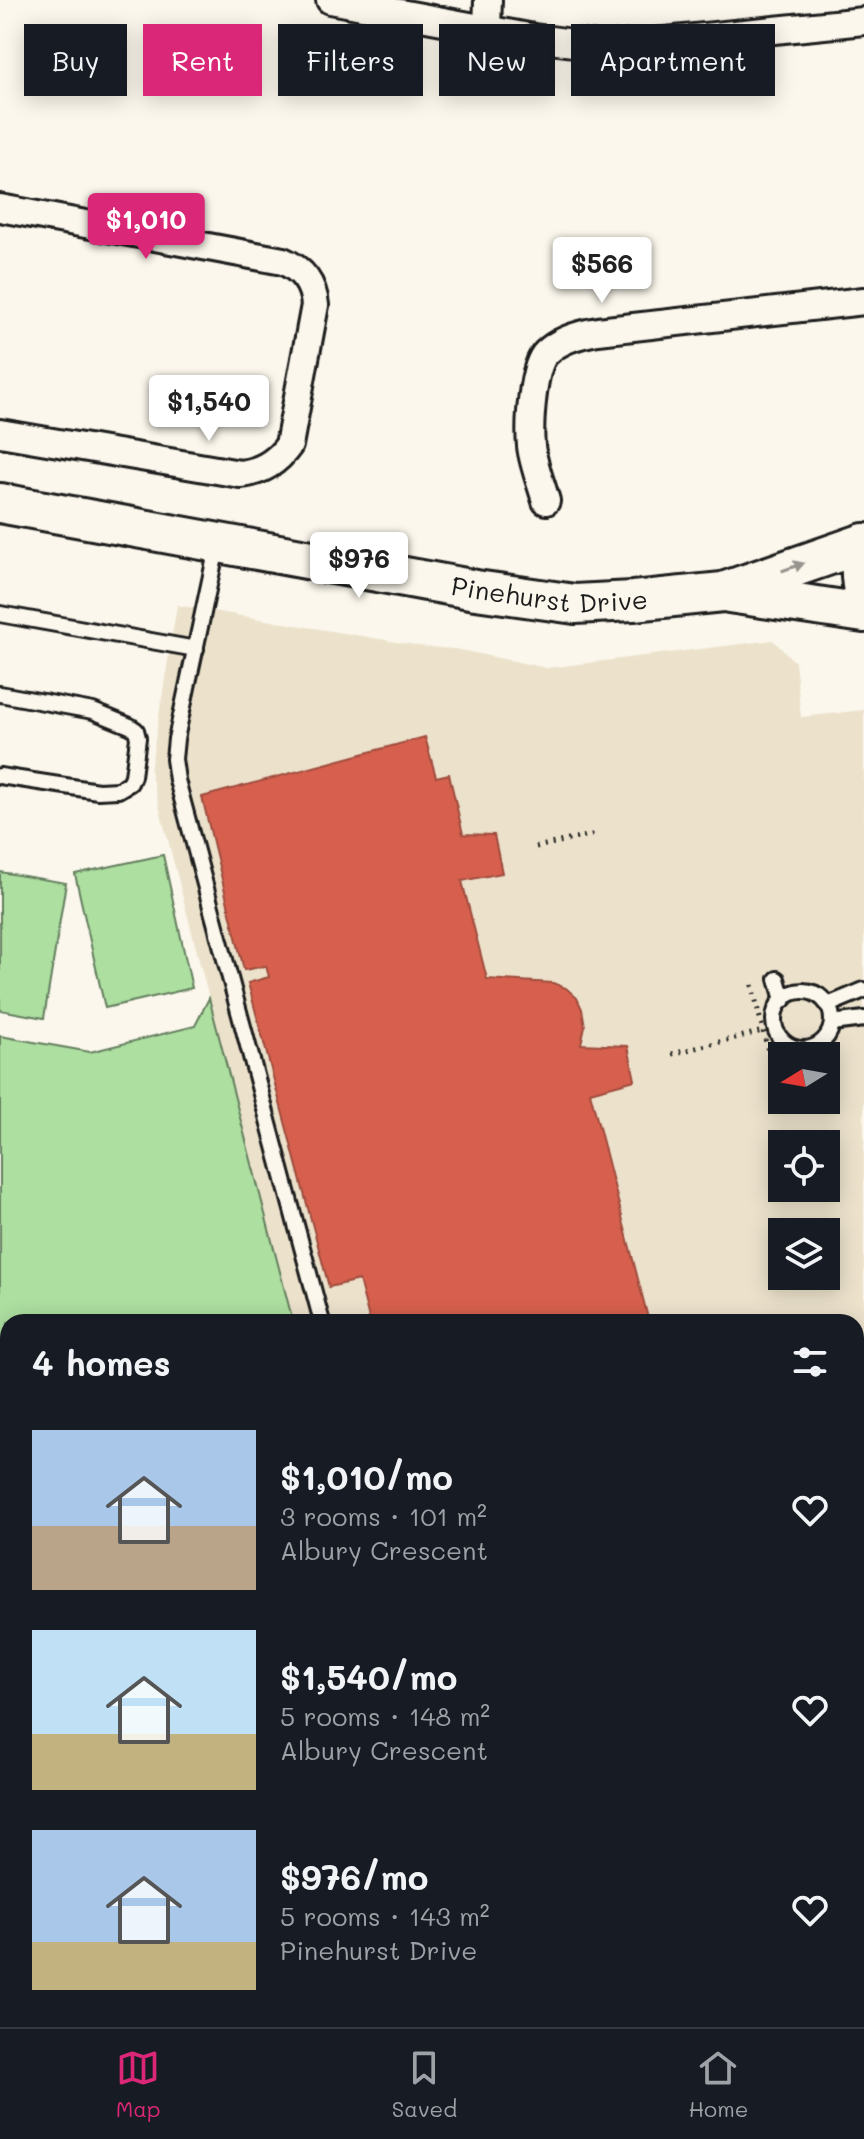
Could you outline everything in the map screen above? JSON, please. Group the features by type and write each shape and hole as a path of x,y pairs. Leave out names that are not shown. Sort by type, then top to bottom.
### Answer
{"street":[{"path":"330,0 465,24"},
{"path":"487,24 488,0"},
{"path":"555,41 605,47 864,21"},
{"path":"0,208 283,261 307,278 315,305 289,445 276,460 261,470 240,474 0,433"},
{"path":"546,501 531,446 532,402 538,367 546,352 568,340 598,331 864,301"},
{"name":"Pinehurst Drive","path":"0,503 476,590 575,604 723,592 864,613"},
{"path":"864,545 860,579 864,595"},
{"name":"Pinehurst Drive","path":"723,592 864,545"}],"lane":[{"path":"218,542 174,759 177,780 320,1314"},
{"path":"0,614 196,649"},
{"path":"0,694 93,711 130,726 136,730 138,738 133,776 130,783 118,790 98,791 0,776"},
{"path":"777,979 783,1000"},
{"path":"828,1005 864,990"},
{"path":"784,1042 775,1027 777,1008 790,994 809,992 818,995 828,1005 832,1023 823,1042"},
{"path":"832,1023 864,1019"}],"path":[{"path":"536,847 596,834"},
{"path":"752,985 768,1051"},
{"path":"672,1054 763,1031"}],"shaded area":[{"path":"177,605 427,647 455,649 547,668 773,640 795,662 801,717 864,710 864,1314 291,1314 150,771"}],"green space":[{"path":"163,855 192,988 105,1008 75,874"},
{"path":"0,872 66,883 44,1018 0,1010"},
{"path":"209,998 291,1314 0,1314 0,1036 90,1052 195,1026"}],"building: Shops":[{"path":"425,737 436,777 449,774 463,834 494,835 502,873 462,881 487,979 553,983 566,988 577,998 582,1009 585,1026 581,1044 628,1046 635,1080 590,1092 647,1314 368,1314 359,1280 329,1287 248,983 269,977 266,966 244,970 202,797"}]}
